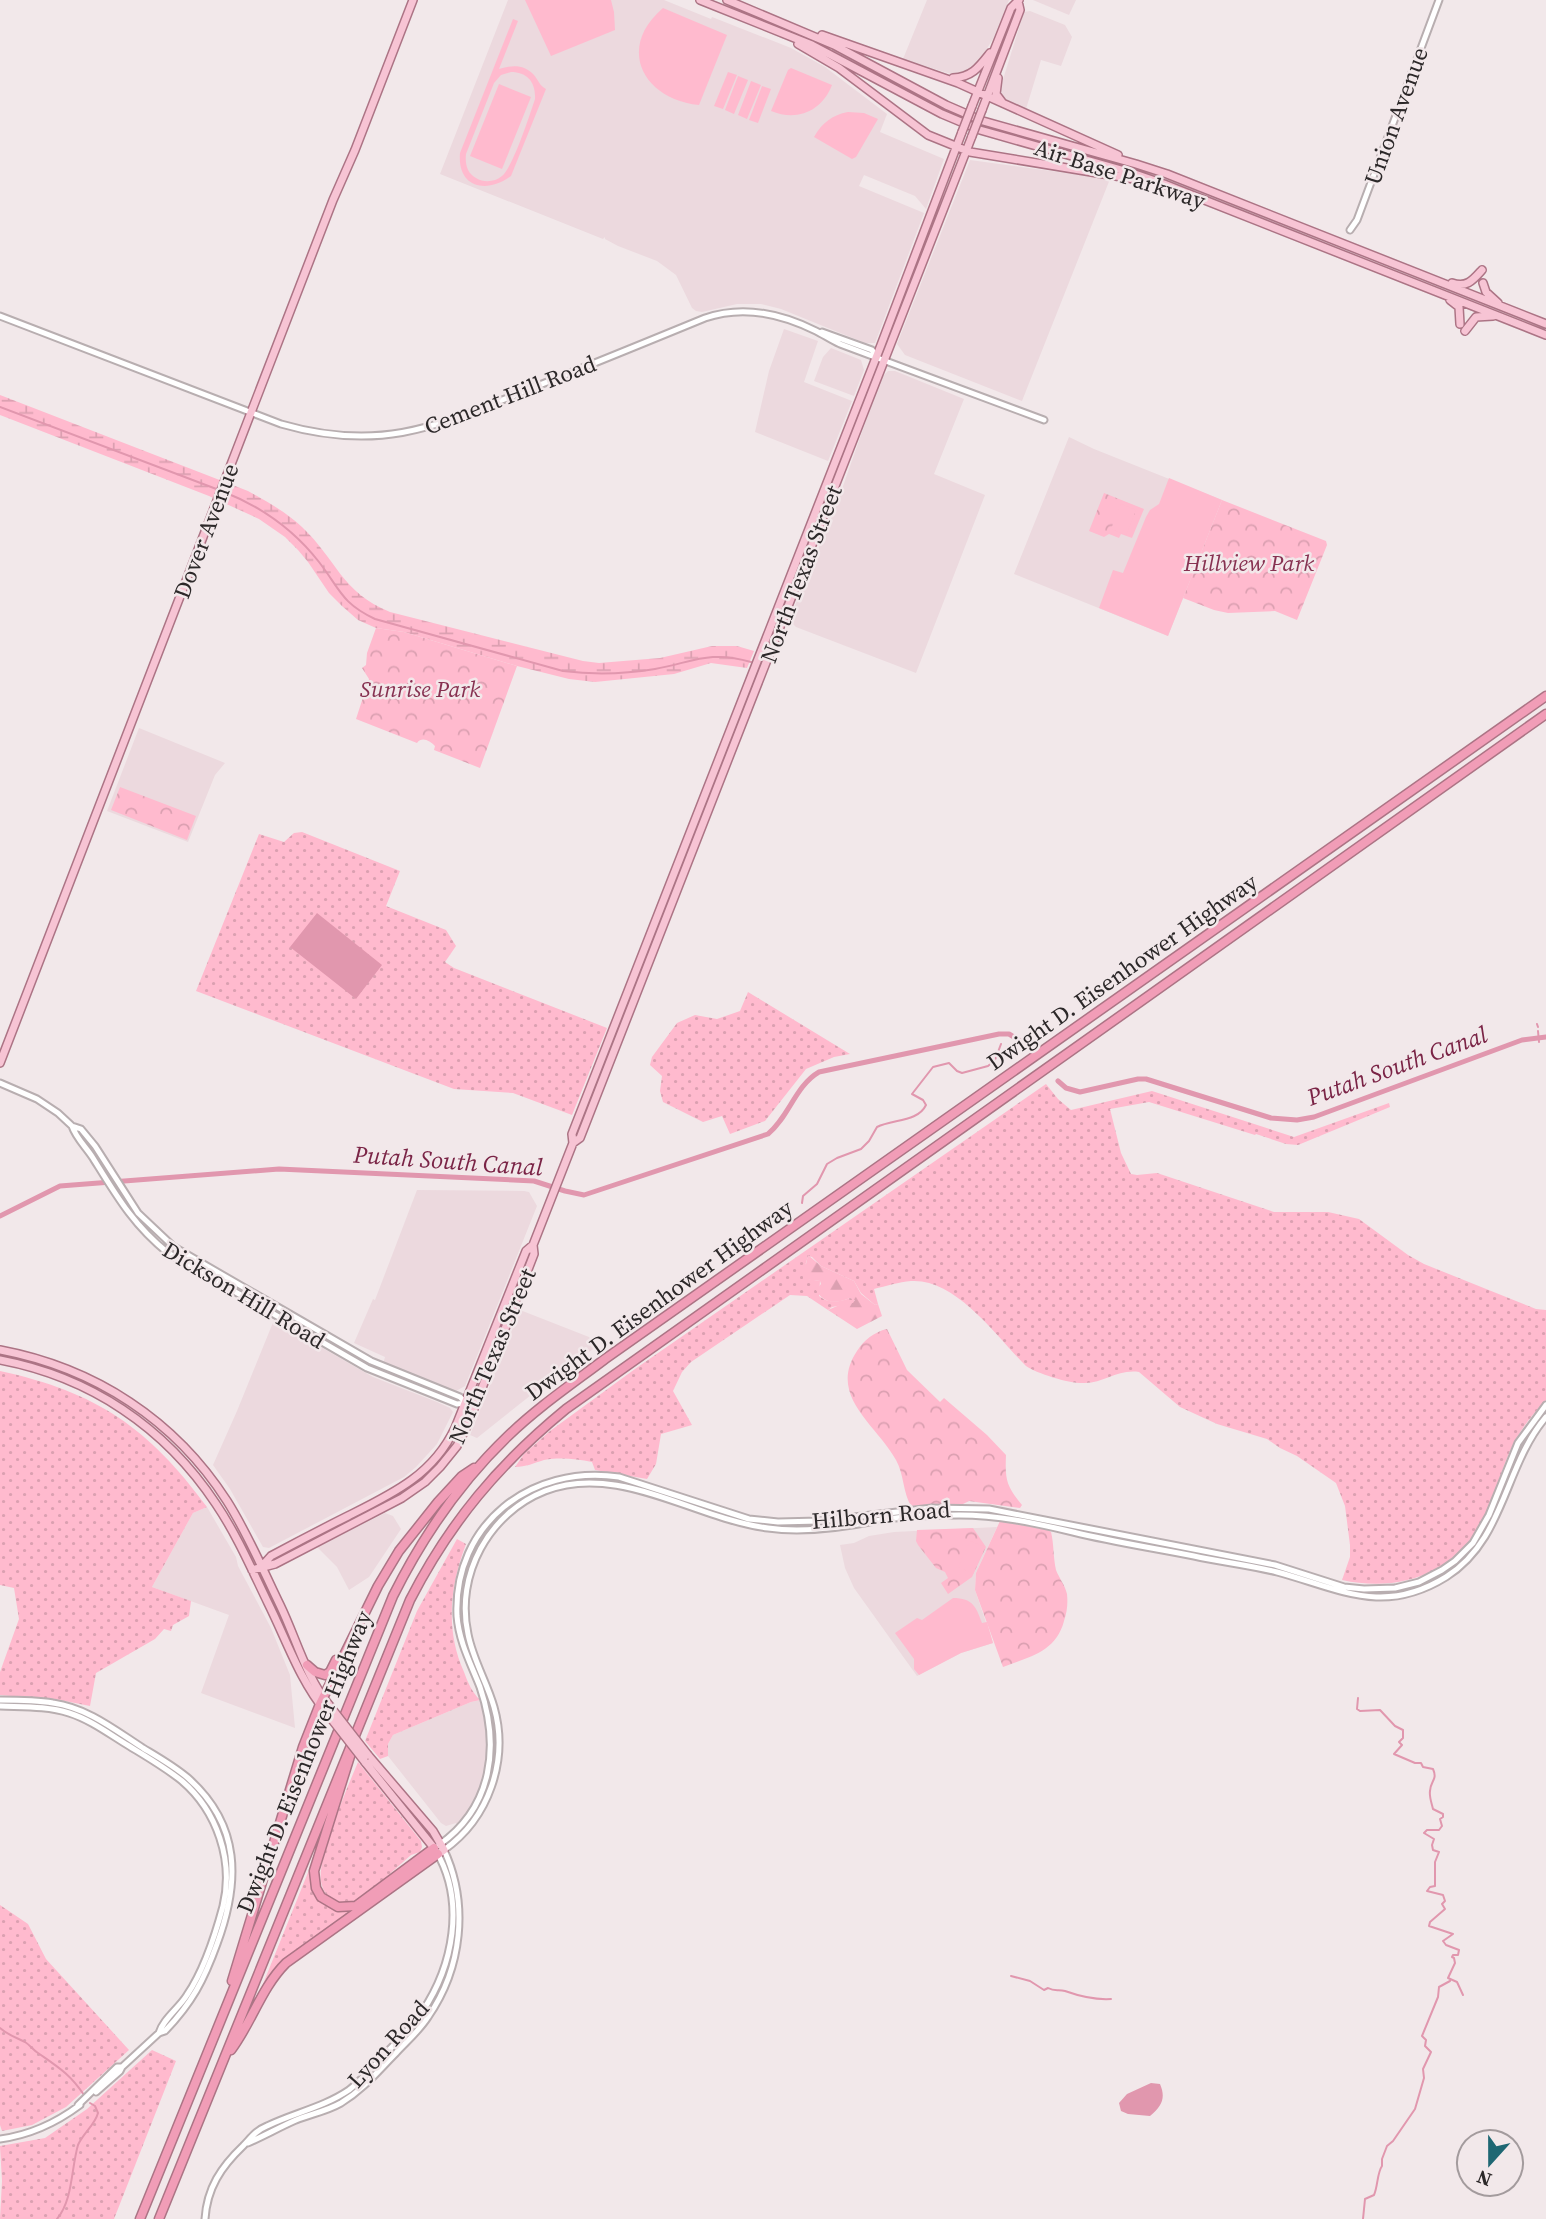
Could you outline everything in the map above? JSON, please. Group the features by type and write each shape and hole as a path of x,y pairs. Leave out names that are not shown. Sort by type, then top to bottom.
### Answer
{"highway":[{"name":"Dwight D. Eisenhower Highway","path":"140,2219 393,1596 440,1516 482,1463 510,1434 605,1359 1546,696"},
{"name":"Dwight D. Eisenhower Highway","path":"159,2219 410,1600 440,1546 480,1491 537,1433 566,1409 1546,714"},
{"path":"307,1665 321,1675 330,1672 378,1586 411,1535 462,1476 482,1463"},
{"path":"226,2006 235,1967 303,1747 366,1609"},
{"path":"356,1730 348,1768 314,1871 316,1888 321,1897 338,1907 356,1906 439,1849"},
{"path":"225,2058 240,2038 271,1979 286,1963 439,1849"}],"main road":[{"name":"Dover Avenue","path":"0,1063 333,200 413,0"},
{"name":"Air Base Parkway","path":"700,0 830,54 942,114 980,130 1164,184 1546,335"},
{"name":"Air Base Parkway","path":"727,0 834,45 963,113 1006,128 1136,164 1546,324"},
{"name":"North Texas Street","path":"261,1566 272,1555 412,1482 445,1448 466,1403 526,1251 533,1245 573,1143 580,1138 880,358 972,106 1012,8 1018,1"},
{"name":"North Texas Street","path":"880,358 988,96 1020,10 1018,1"},
{"path":"784,23 978,91 1136,164"},
{"path":"780,32 839,68 928,135 956,148 1164,184"},
{"path":"948,79 963,77 975,71 998,41"},
{"path":"997,70 999,80 996,94 1005,104"},
{"path":"1405,268 1461,285 1472,282 1482,270"},
{"path":"1483,284 1486,292 1504,308"},
{"path":"1431,289 1459,307 1460,324"},
{"path":"1465,331 1480,315 1500,317"},
{"name":"North Texas Street","path":"252,1570 275,1564 417,1489 452,1453 475,1406 534,1254 533,1245"},
{"path":"0,1350 35,1357 68,1368 117,1392 149,1415 181,1444 216,1485 238,1520 294,1633 324,1705"},
{"path":"0,1360 48,1372 82,1385 150,1428 174,1451 207,1490 229,1524 304,1677 439,1849"}],"street":[{"name":"Union Avenue","path":"1350,230 1357,220 1439,0"},
{"name":"Cement Hill Road","path":"0,316 251,412 290,426 325,434 363,437 399,434 448,422 716,314 737,311 763,312 829,333 872,350 880,358 1044,420"},
{"name":"Dickson Hill Road","path":"0,1083 47,1105 72,1126 81,1129 143,1219 174,1247 371,1361 460,1397 466,1403"},
{"name":"Dickson Hill Road","path":"72,1126 74,1134 142,1231 181,1261 367,1368 457,1404 475,1406"},
{"name":"Hilborn Road","path":"439,1849 473,1810 486,1781 491,1750 486,1708 459,1633 457,1600 463,1569 479,1535 496,1514 520,1494 544,1483 576,1475 619,1477 738,1516 778,1522 831,1521 932,1508 989,1509 1263,1562 1344,1587 1395,1588 1419,1582 1442,1570 1473,1543 1489,1515 1518,1443 1546,1405"},
{"name":"Hilborn Road","path":"439,1849 460,1838 480,1813 488,1797 496,1762 498,1735 494,1706 467,1632 465,1602 470,1572 485,1539 502,1519 525,1501 545,1491 577,1483 601,1482 737,1522 777,1530 940,1516 1011,1518 1274,1571 1352,1595 1392,1596 1430,1586 1461,1566 1479,1548 1496,1520 1525,1447 1546,1416"},
{"path":"0,1700 55,1703 92,1716 187,1777 203,1794 219,1819 228,1841 233,1870 232,1893 226,1919 195,1996 178,2018 121,2067 116,2075 64,2116 40,2129 0,2139"},
{"path":"0,1706 54,1709 90,1721 183,1782 198,1798 213,1822 224,1854 226,1881 223,1904 195,1981 182,2003 161,2026 159,2033"},
{"name":"Lyon Road","path":"205,2219 212,2184 233,2154 257,2131 323,2105 352,2087 396,2043 421,2013 440,1979 453,1932 452,1896 439,1849"}],"shaded area":[{"path":"508,0 664,0 711,19 712,17 791,48 825,67 887,114 880,132 944,159 926,209 915,196 864,175 859,186 924,213 875,343 865,343 781,309 761,304 737,304 696,311 676,275 657,261 618,246 605,237 603,239 440,174"},
{"path":"927,0 1009,0 993,39 977,64 968,71 954,75 903,59"},
{"path":"1033,0 1076,0 1069,15"},
{"path":"1030,11 1065,25 1072,37 1061,66 1041,60 1026,109 1004,99 1000,89 1024,12"},
{"path":"970,160 1110,179 1022,401 905,355 897,344"},
{"path":"784,329 818,341 804,382 852,401 828,461 755,432 769,371"},
{"path":"831,348 861,360 864,370 854,396 814,381 823,357"},
{"path":"888,371 895,371 964,399 934,474 985,495 916,673 796,627 789,620 836,506 881,378"},
{"path":"1069,437 1222,500 1168,636 1014,574"},
{"path":"139,728 225,763 215,775 188,842 107,811"},
{"path":"317,913 382,965 356,999 290,947"},
{"path":"417,1190 524,1191 529,1192 537,1206 465,1386 456,1391 383,1364 385,1357 354,1343 373,1299 375,1300"},
{"path":"520,1310 589,1337 596,1347 477,1438 470,1435"},
{"path":"274,1320 373,1377 437,1402 453,1412 437,1444 404,1477 269,1548 263,1547 213,1465"},
{"path":"207,1507 236,1557 238,1566 271,1628 290,1675 295,1728 201,1693 229,1615 152,1587 193,1513"},
{"path":"385,1513 393,1516 401,1529 369,1577 349,1590 337,1567 317,1547"},
{"path":"997,1527 976,1573 975,1590 993,1643 961,1653 917,1676 854,1588 845,1568 840,1545 894,1532"},
{"path":"480,1700 487,1723 488,1752 483,1781 461,1821 457,1825 446,1826 388,1756 388,1744 393,1735"},
{"path":"1151,2083 1160,2084 1163,2094 1162,2102 1150,2116 1121,2111 1119,2103 1127,2094"}],"green space":[{"path":"525,0 611,0 615,30 551,56"},
{"path":"663,8 727,35 699,105 679,101 663,93 642,69 639,55 641,39 649,23"},
{"path":"513,19 518,21 499,69 522,67 534,75 546,89 511,176 492,185 475,184 463,174 460,153","holes":["511,72 522,74 529,79 534,88 535,99 506,171 493,181 479,180 469,171 466,154 494,83 501,75"]},
{"path":"791,68 832,85 828,94 815,108 807,112 790,115 771,111 788,70"},
{"path":"728,72 737,75 723,109 714,106"},
{"path":"738,76 748,80 734,114 725,110"},
{"path":"751,81 761,85 747,119 738,115"},
{"path":"499,84 531,97 502,169 470,156"},
{"path":"762,86 771,89 758,123 749,120"},
{"path":"848,112 864,113 878,119 856,157 852,159 814,137 828,120"},
{"path":"0,395 248,491 296,522 314,539 360,595 390,612 599,663 660,658 712,646 737,646 754,651 747,668 711,663 674,674 595,682 569,679 404,632 376,628 358,620 342,606 329,593 298,550 259,519 209,496 0,415"},
{"path":"1169,478 1222,500 1168,636 1099,608 1113,570 1123,573 1146,517 1150,510 1159,504"},
{"path":"1104,493 1144,509 1132,538 1121,534 1119,538 1109,534 1104,537 1089,531"},
{"name":"Hillview Park","path":"1222,500 1326,541 1327,545 1297,620 1275,611 1228,613 1183,598"},
{"path":"1121,504 1136,510 1126,535 1111,529"},
{"name":"Sunrise Park","path":"376,628 404,632 517,666 480,768 434,750 435,746 426,740 417,743 356,719 369,679 362,668 366,665 367,653"},
{"path":"120,787 196,816 187,840 111,810"},
{"path":"302,832 400,871 386,906 446,930 456,946 445,962 454,968 607,1028 572,1115 513,1093 454,1089 196,991 259,834 284,842 294,833"},
{"path":"748,992 850,1054 834,1057 806,1069 765,1121 730,1134 722,1116 703,1122 663,1102 660,1091 662,1076 650,1065 652,1057 677,1023 695,1015 717,1019 740,1011"},
{"path":"1046,1084 1071,1110 1152,1091 1294,1137 1389,1103 1390,1107 1298,1145 1286,1144 1149,1102 1110,1109 1121,1153 1131,1174 1157,1173 1274,1212 1328,1212 1359,1219 1424,1264 1536,1309 1546,1310 1546,1400 1517,1437 1484,1519 1458,1553 1424,1575 1405,1581 1385,1584 1342,1580 1350,1557 1345,1506 1336,1483 1297,1456 1267,1439 1217,1424 1180,1407 1139,1372 1124,1372 1092,1382 1079,1383 1054,1378 1031,1369 960,1299 944,1289 911,1281 892,1284 874,1289 878,1304 875,1305 861,1293 854,1281 821,1266 808,1256 803,1273 808,1279 820,1281 819,1296 830,1301 855,1299 854,1303 828,1310 807,1296 790,1295 691,1362 682,1372 673,1391 692,1425 661,1434 656,1464 647,1479 595,1470 592,1462 574,1459 550,1459 515,1467 524,1454 550,1431 635,1369"},
{"path":"808,1255 821,1266 854,1281 861,1294 875,1305 878,1304 882,1316 857,1329 828,1310 844,1303 853,1303 855,1300 850,1298 835,1302 819,1295 816,1290 821,1284 820,1281 803,1279 803,1273 799,1270 799,1266 806,1264"},
{"path":"887,1329 907,1370 940,1402 944,1398 1006,1455 1008,1482 1022,1505 1020,1508 969,1501 963,1504 911,1506 896,1460 858,1409 848,1382 849,1367 857,1351 874,1334"},
{"path":"0,1371 65,1390 118,1417 164,1455 207,1507 193,1513 152,1587 191,1601 189,1616 173,1625 171,1631 164,1629 155,1639 96,1673 90,1706 0,1695 0,1672 19,1619 14,1588 0,1585"},
{"path":"1000,1521 1051,1532 1056,1570 1066,1591 1067,1601 1064,1621 1055,1640 1040,1652 1003,1667 975,1590 976,1573"},
{"path":"973,1528 986,1547 972,1577 948,1594 941,1583 948,1578 945,1572 936,1568 918,1545 917,1530"},
{"path":"457,1539 466,1544 453,1592 454,1640 467,1680 480,1700 393,1735 388,1744 388,1756 380,1759 365,1741 417,1611"},
{"path":"970,1541 985,1547 973,1574 958,1567"},
{"path":"953,1598 973,1604 982,1623 987,1622 993,1643 961,1653 919,1675 914,1669 914,1659 895,1633 917,1618 922,1620"},
{"path":"358,1762 421,1841 422,1847 420,1852 411,1855 358,1902 345,1903 334,1900 326,1893 321,1881 321,1870 334,1822"},
{"path":"311,1865 312,1883 336,1909 359,1909 289,1958 263,1990 261,1989"},
{"path":"0,1905 28,1924 46,1959 129,2050 66,2107 32,2125 2,2131 0,2125"},
{"path":"152,2050 176,2061 114,2219 0,2219 0,2146 45,2138 87,2109"}],"waterway":[{"path":"0,407 219,490"},
{"path":"224,492 264,512 288,530 309,550 348,601 375,619 563,671 632,672 713,657 751,662"},
{"name":"Putah South Canal","path":"1538,1031 1539,1042"},
{"name":"Putah South Canal","path":"0,1216 60,1186 279,1169 534,1181 584,1195 768,1134 804,1085 819,1072 999,1034 1009,1034 1022,1042"},
{"name":"Putah South Canal","path":"1058,1081 1066,1088 1080,1092 1146,1079 1271,1118 1297,1120 1314,1117 1522,1040 1546,1037"},
{"path":"802,1203 803,1196 817,1184 827,1164 861,1149 877,1127 911,1117 922,1110 926,1105 923,1100 912,1094 933,1067 949,1063 962,1073 988,1066 995,1060 1001,1044"},
{"path":"1358,1698 1357,1709 1380,1710 1395,1726 1403,1730 1403,1738 1399,1742 1402,1745 1394,1754 1433,1769 1430,1798 1433,1809 1443,1814 1443,1817 1440,1819 1442,1826 1439,1830 1427,1830 1424,1833 1434,1839 1433,1850 1439,1852 1435,1862 1435,1886 1427,1891 1443,1895 1445,1901 1442,1904 1445,1909 1429,1926 1453,1934 1443,1941 1459,1950 1458,1955 1452,1957 1455,1963 1448,1978 1457,1982 1463,1995"},
{"path":"1011,1976 1030,1981 1044,1990 1048,1988 1087,1997 1111,1999"},
{"path":"1363,2219 1365,2199 1374,2195 1387,2146 1415,2109 1424,2078 1423,2069 1431,2052 1425,2046 1426,2040 1422,2036 1438,1997 1439,1987 1450,1981"},
{"path":"0,2028 25,2042 58,2067 84,2095"},
{"path":"57,2219 69,2194 78,2145 98,2113 90,2103"}]}
